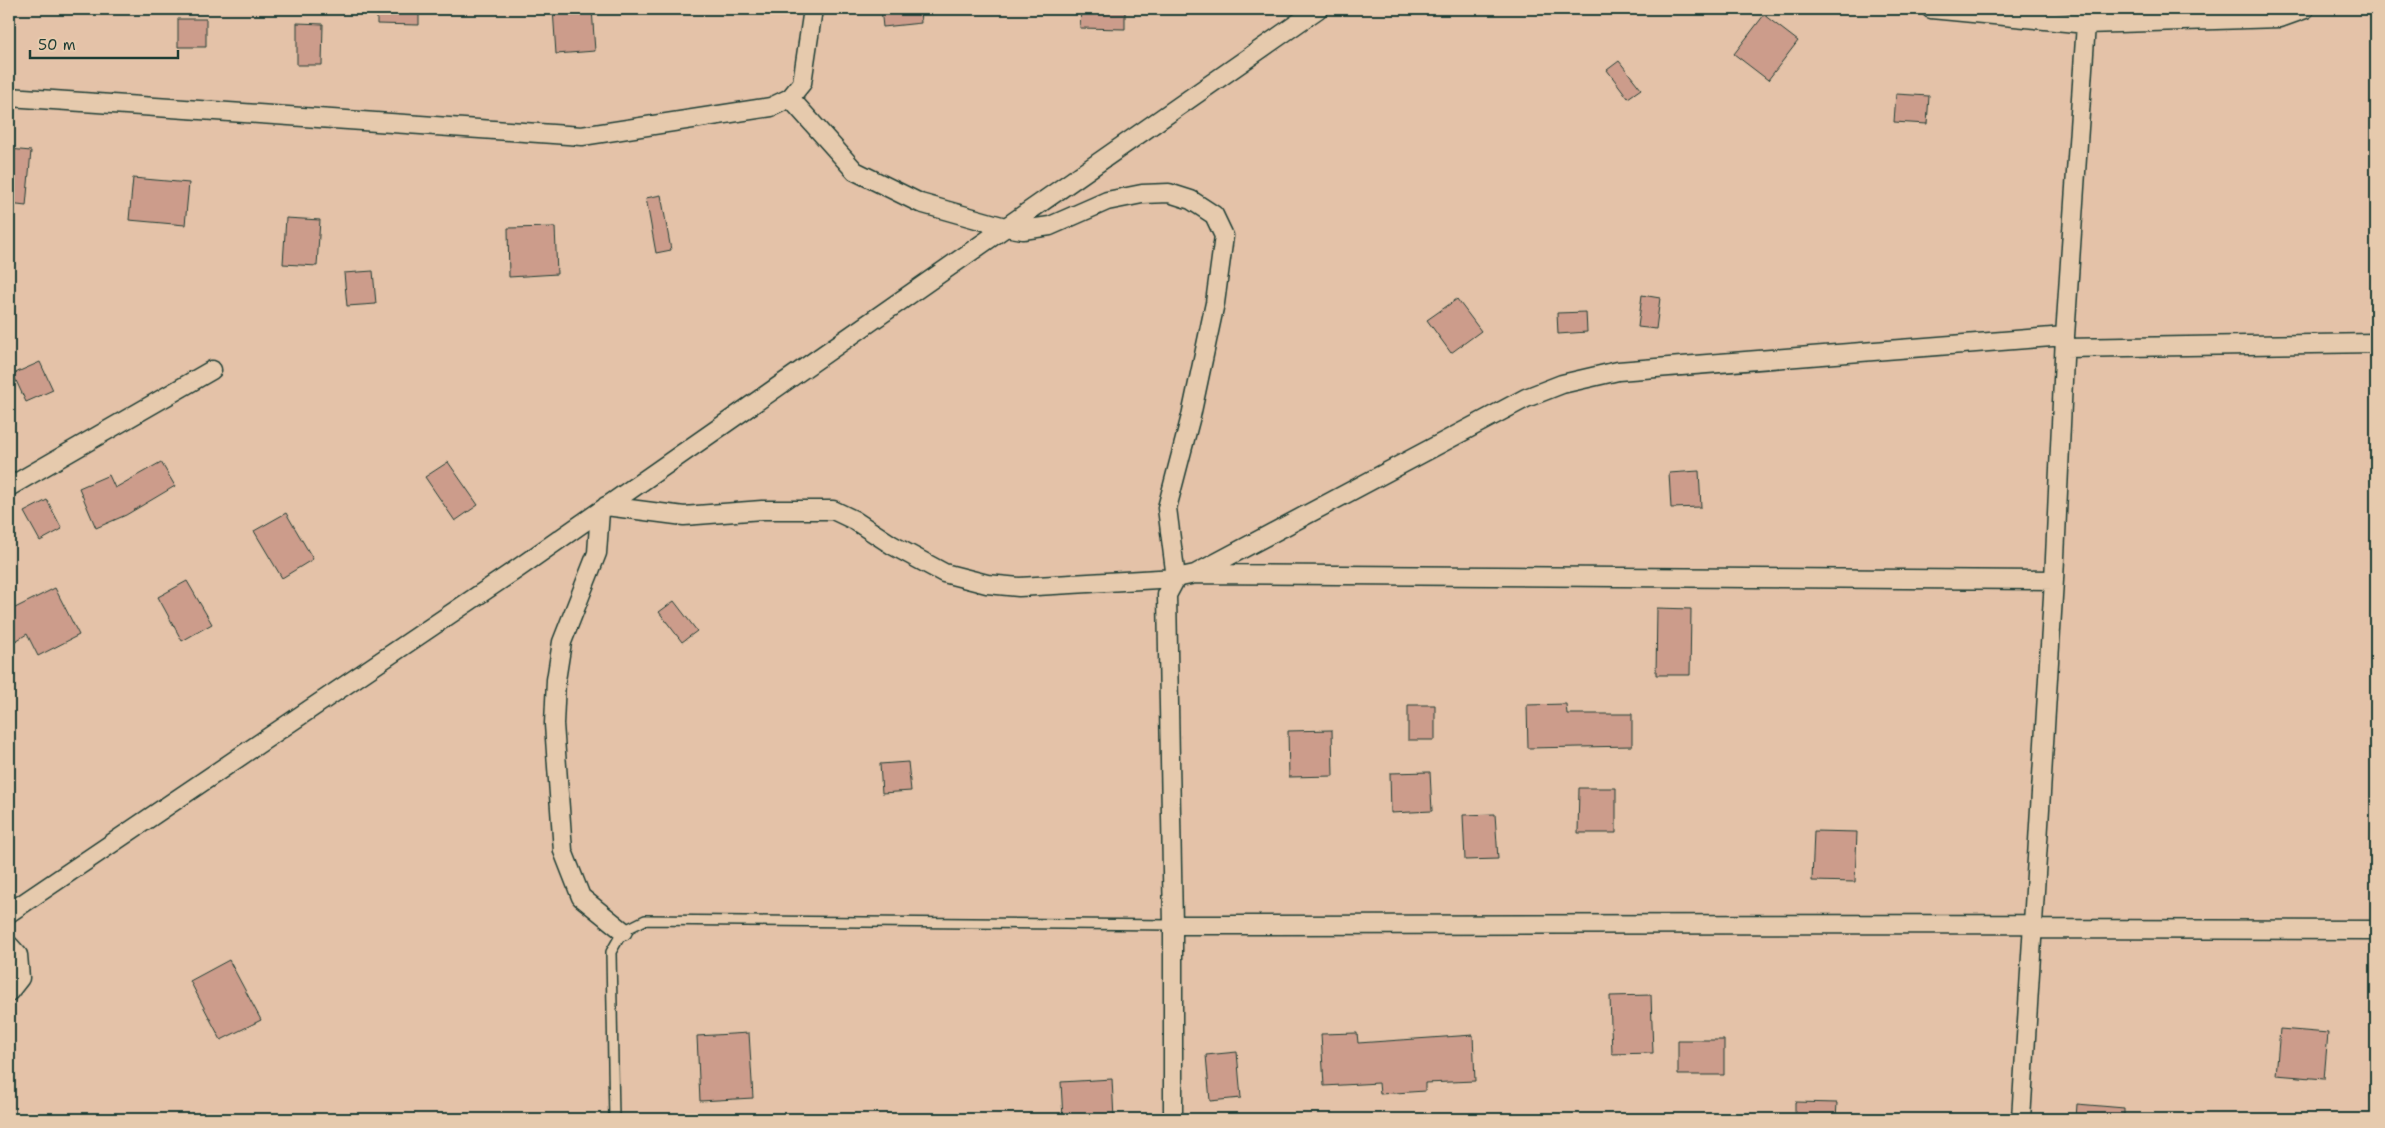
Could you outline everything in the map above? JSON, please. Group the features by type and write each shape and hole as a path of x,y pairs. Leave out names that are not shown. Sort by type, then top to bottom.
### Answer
{"street":[{"path":"9,97 582,136 771,107 790,98 802,83 812,9"},
{"path":"9,913 603,508 1318,9"},
{"path":"1931,9 2086,16 2280,18 2305,9"},
{"path":"2021,1119 2054,580 2065,342 2086,16"},
{"path":"790,98 855,171 920,203 1005,227 1023,230 1050,226 1106,201 1142,194 1176,195 1191,200 1214,215 1224,236 1215,304 1191,416 1167,508 1176,578 1167,595 1173,925 1173,1119"},
{"path":"1194,574 1526,398 1562,384 1618,371 2065,342 2376,342"},
{"path":"9,487 212,370"},
{"path":"603,508 684,516 772,510 833,510 854,520 892,545 944,573 987,584 1019,587 1176,578 1194,574 2054,580"},
{"path":"603,508 597,553 562,642 556,680 554,724 563,851 581,897 623,930"},
{"path":"1173,925 2032,927 2376,930"},
{"path":"9,945 18,955 20,978 9,992"}],"lane":[{"path":"614,1119 611,952 623,930 645,920 1173,925"}],"building":[{"path":"377,9 419,9 419,25 377,24"},
{"path":"553,9 592,9 595,51 556,54"},
{"path":"881,9 920,9 921,23 883,27"},
{"path":"1081,9 1125,9 1125,29 1080,28"},
{"path":"1764,15 1798,41 1768,80 1734,54"},
{"path":"178,19 206,19 206,47 178,47"},
{"path":"297,23 323,24 322,65 297,65"},
{"path":"1619,61 1641,89 1628,98 1607,70"},
{"path":"1896,94 1929,96 1927,124 1894,122"},
{"path":"9,149 31,151 26,206 9,204"},
{"path":"133,178 189,183 185,225 129,220"},
{"path":"661,195 671,250 656,253 646,198"},
{"path":"286,218 320,220 317,266 283,264"},
{"path":"555,227 557,274 509,277 508,228"},
{"path":"373,271 376,304 347,306 344,273"},
{"path":"1642,295 1660,298 1656,329 1638,327"},
{"path":"1457,299 1481,331 1451,353 1427,320"},
{"path":"1586,312 1587,332 1558,334 1557,313"},
{"path":"40,362 53,390 26,402 13,374"},
{"path":"161,462 175,486 126,515 96,528 79,488 109,475 115,488"},
{"path":"448,462 478,505 455,521 425,477"},
{"path":"1699,471 1701,507 1671,508 1669,473"},
{"path":"47,500 62,529 40,541 24,512"},
{"path":"286,513 313,559 282,578 254,531"},
{"path":"187,581 212,624 182,641 158,597"},
{"path":"55,588 79,635 38,656 27,634 9,645 9,611"},
{"path":"674,601 697,631 682,642 659,612"},
{"path":"1657,608 1691,609 1690,675 1656,675"},
{"path":"1566,704 1567,714 1632,714 1632,746 1528,748 1527,705"},
{"path":"1408,705 1435,705 1435,740 1408,740"},
{"path":"1332,730 1333,776 1289,777 1288,731"},
{"path":"908,762 911,791 882,793 880,764"},
{"path":"1430,772 1432,811 1391,813 1390,773"},
{"path":"1579,788 1616,788 1616,833 1578,833"},
{"path":"1495,814 1498,859 1465,860 1463,815"},
{"path":"1814,831 1857,832 1855,882 1812,881"},
{"path":"229,960 261,1020 221,1040 190,981"},
{"path":"1651,995 1653,1053 1612,1054 1610,996"},
{"path":"2280,1029 2328,1033 2324,1079 2276,1075"},
{"path":"749,1033 753,1098 700,1101 697,1036"},
{"path":"1357,1033 1358,1043 1473,1035 1475,1081 1425,1083 1425,1091 1380,1094 1379,1083 1324,1086 1321,1034"},
{"path":"1678,1040 1724,1040 1724,1075 1678,1075"},
{"path":"1237,1052 1241,1098 1210,1101 1206,1055"},
{"path":"1112,1079 1114,1119 1063,1119 1061,1082"},
{"path":"1795,1102 1837,1103 1836,1119 1795,1119"},
{"path":"2077,1104 2124,1108 2124,1119 2076,1119"}]}
